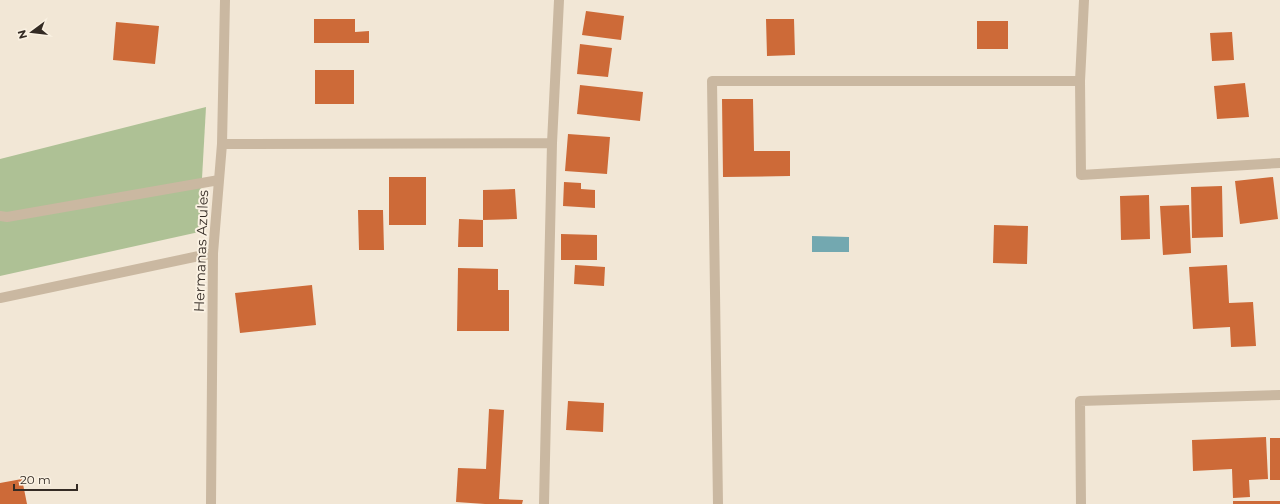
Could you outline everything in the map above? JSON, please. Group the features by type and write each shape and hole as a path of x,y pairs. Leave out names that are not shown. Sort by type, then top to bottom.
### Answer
{"street":[{"name":"Hermanas Azules","path":"211,504 213,253 222,144 225,0"},
{"path":"544,504 552,143 559,0"},
{"path":"1084,0 1080,81 1081,175 1280,163"},
{"path":"718,504 712,81 1080,81"},
{"path":"222,144 552,143"},
{"path":"0,216 7,217 218,180"},
{"path":"0,298 213,253"},
{"path":"1081,504 1080,400 1280,396"}],"green space":[{"path":"206,107 199,232 0,276 0,159"}],"water":[{"path":"812,236 849,237 849,252 812,252"}],"building":[{"path":"586,11 624,16 621,40 582,35"},
{"path":"314,19 355,19 355,32 369,31 369,43 314,43"},
{"path":"766,19 794,19 795,55 767,56"},
{"path":"977,21 1008,21 1008,49 977,49"},
{"path":"116,22 159,26 155,64 113,60"},
{"path":"1232,32 1234,60 1212,61 1210,33"},
{"path":"580,44 612,48 608,77 577,74"},
{"path":"315,70 354,70 354,104 315,104"},
{"path":"1245,83 1249,117 1217,119 1214,86"},
{"path":"580,85 643,92 640,121 577,114"},
{"path":"722,99 753,99 754,151 790,151 790,176 723,177"},
{"path":"568,134 610,137 607,174 565,171"},
{"path":"389,177 426,177 426,225 389,225"},
{"path":"1273,177 1278,219 1240,224 1235,181"},
{"path":"564,182 581,183 581,189 595,190 595,208 563,206"},
{"path":"1222,186 1223,237 1192,238 1191,187"},
{"path":"515,189 517,219 483,220 483,190"},
{"path":"1149,195 1150,239 1121,240 1120,196"},
{"path":"1189,205 1191,253 1163,255 1160,206"},
{"path":"358,210 383,210 384,250 359,250"},
{"path":"459,219 483,220 483,247 458,247"},
{"path":"994,225 1028,226 1027,264 993,263"},
{"path":"561,234 597,235 597,260 561,260"},
{"path":"575,265 605,267 604,286 574,284"},
{"path":"1227,265 1229,303 1253,302 1256,346 1231,347 1230,327 1193,329 1189,267"},
{"path":"458,268 498,269 498,290 509,290 509,331 457,331"},
{"path":"312,285 316,325 240,333 235,293"},
{"path":"568,401 604,403 603,432 566,430"},
{"path":"489,409 504,410 499,499 523,500 522,504 456,502 458,468 486,469"},
{"path":"1266,437 1268,479 1249,480 1250,497 1233,498 1232,469 1193,471 1192,440"},
{"path":"1270,438 1280,438 1280,480 1270,480"},
{"path":"22,479 27,504 0,504 0,483"},
{"path":"1233,501 1280,501 1280,504 1233,504"}]}
